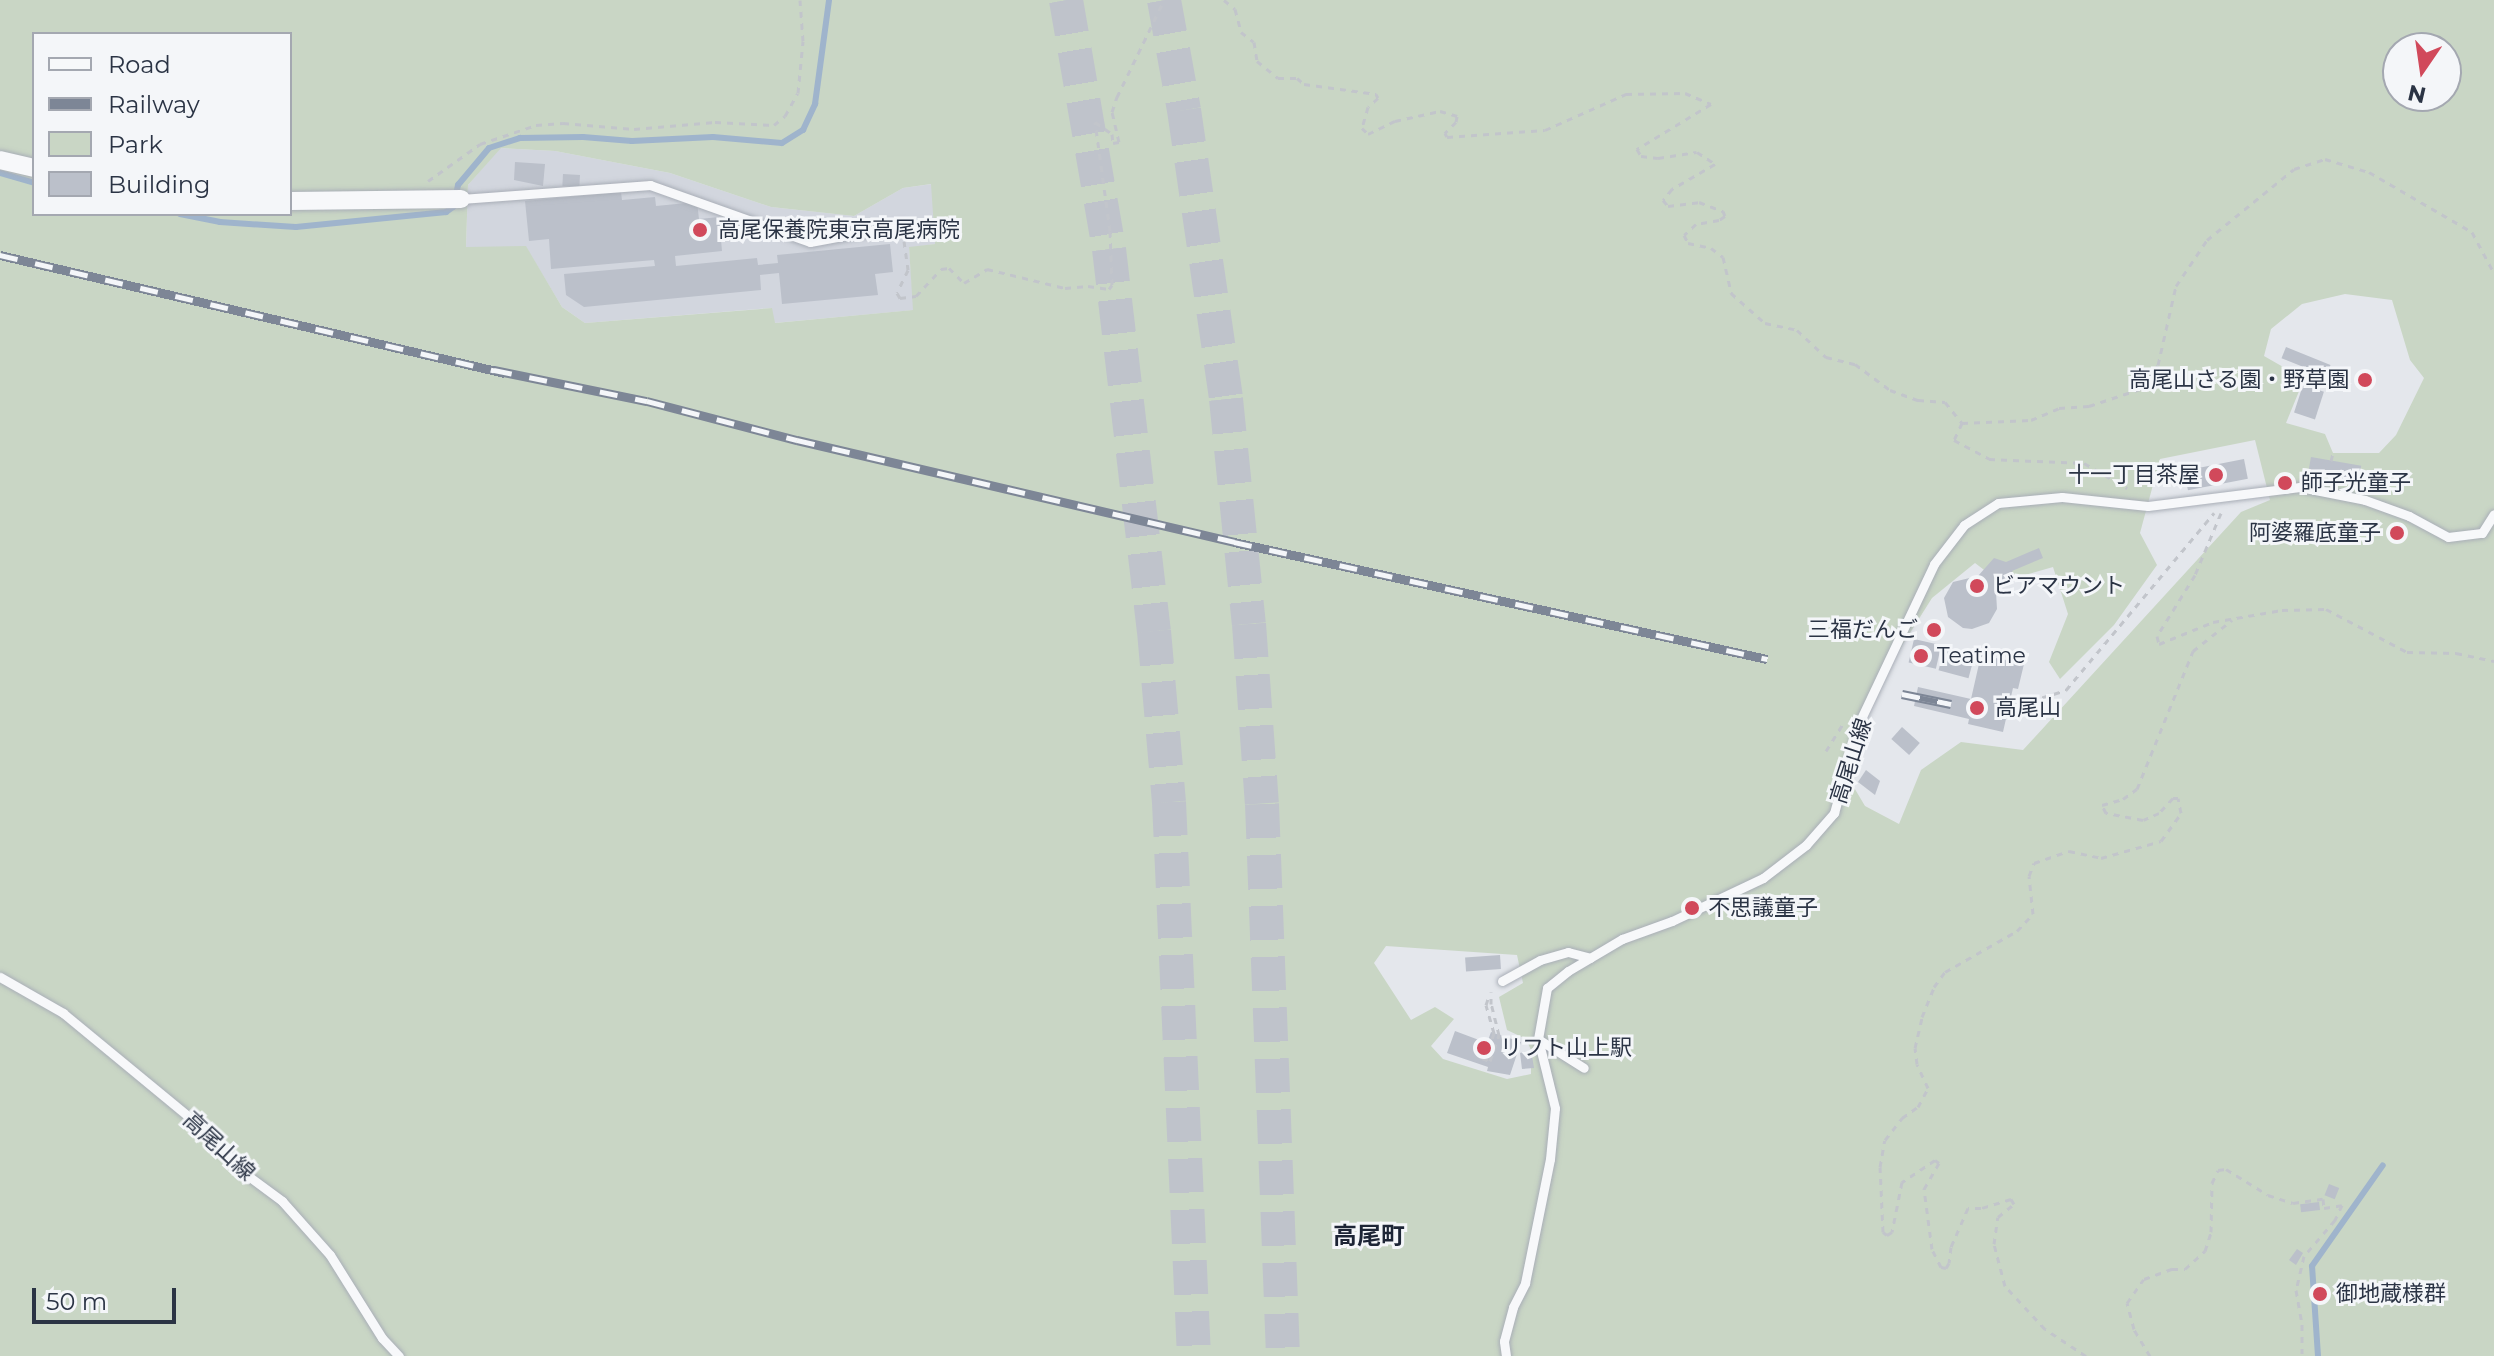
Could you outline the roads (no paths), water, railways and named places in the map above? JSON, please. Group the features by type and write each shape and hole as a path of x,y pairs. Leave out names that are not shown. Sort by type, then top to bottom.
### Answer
{"street":[{"path":"0,160 32,168"},
{"path":"292,201 452,198"}],"lane":[{"path":"452,198 650,185 810,242 902,225"},
{"name":"高尾山線","path":"1506,1356 1504,1341 1513,1307 1525,1283 1550,1159 1555,1108 1538,1039 1547,988 1622,939 1672,921 1763,878 1815,834 1834,813 1859,723 1934,564 1964,525 1998,503 2049,498 2148,506 2300,487 2326,491 2394,511 2448,537 2482,533 2494,514"},
{"path":"1502,981 1540,960 1568,952 1590,958"},
{"name":"高尾山線","path":"0,977 63,1013 193,1120 247,1175 282,1201 330,1255 382,1338 399,1356"},
{"path":"1538,1039 1584,1068"}],"waterway":[{"path":"190,216 220,222 296,227 446,212 453,207 458,185 489,148 520,138 583,137 632,141 713,137 782,143 803,130 815,104 829,0"},
{"path":"0,173 32,182"},
{"path":"2318,1356 2312,1266 2383,1165"}],"tunnel":[{"path":"1066,0 1109,249 1154,631 1169,802 1194,1356"},
{"path":"1164,0 1184,110 1226,399 1249,624 1262,804 1283,1356"}],"railway":[{"path":"0,255 505,373"},
{"path":"494,370 647,401 797,440 1234,542 1767,659"},
{"path":"1902,694 1951,704"}],"place":[{"name":"高尾保養院東京高尾病院","path":"700,230"},
{"name":"高尾山さる園・野草園","path":"2365,380"},
{"name":"十一丁目茶屋","path":"2216,475"},
{"name":"師子光童子","path":"2285,483"},
{"name":"阿婆羅底童子","path":"2397,533"},
{"name":"ビアマウント","path":"1977,586"},
{"name":"三福だんご","path":"1934,630"},
{"name":"Teatime","path":"1921,656"},
{"name":"高尾山","path":"1977,708"},
{"name":"不思議童子","path":"1692,908"},
{"name":"リフト山上駅","path":"1484,1048"},
{"name":"御地蔵様群","path":"2320,1294"}],"district":[{"name":"高尾町","path":"1369,1236"}]}
